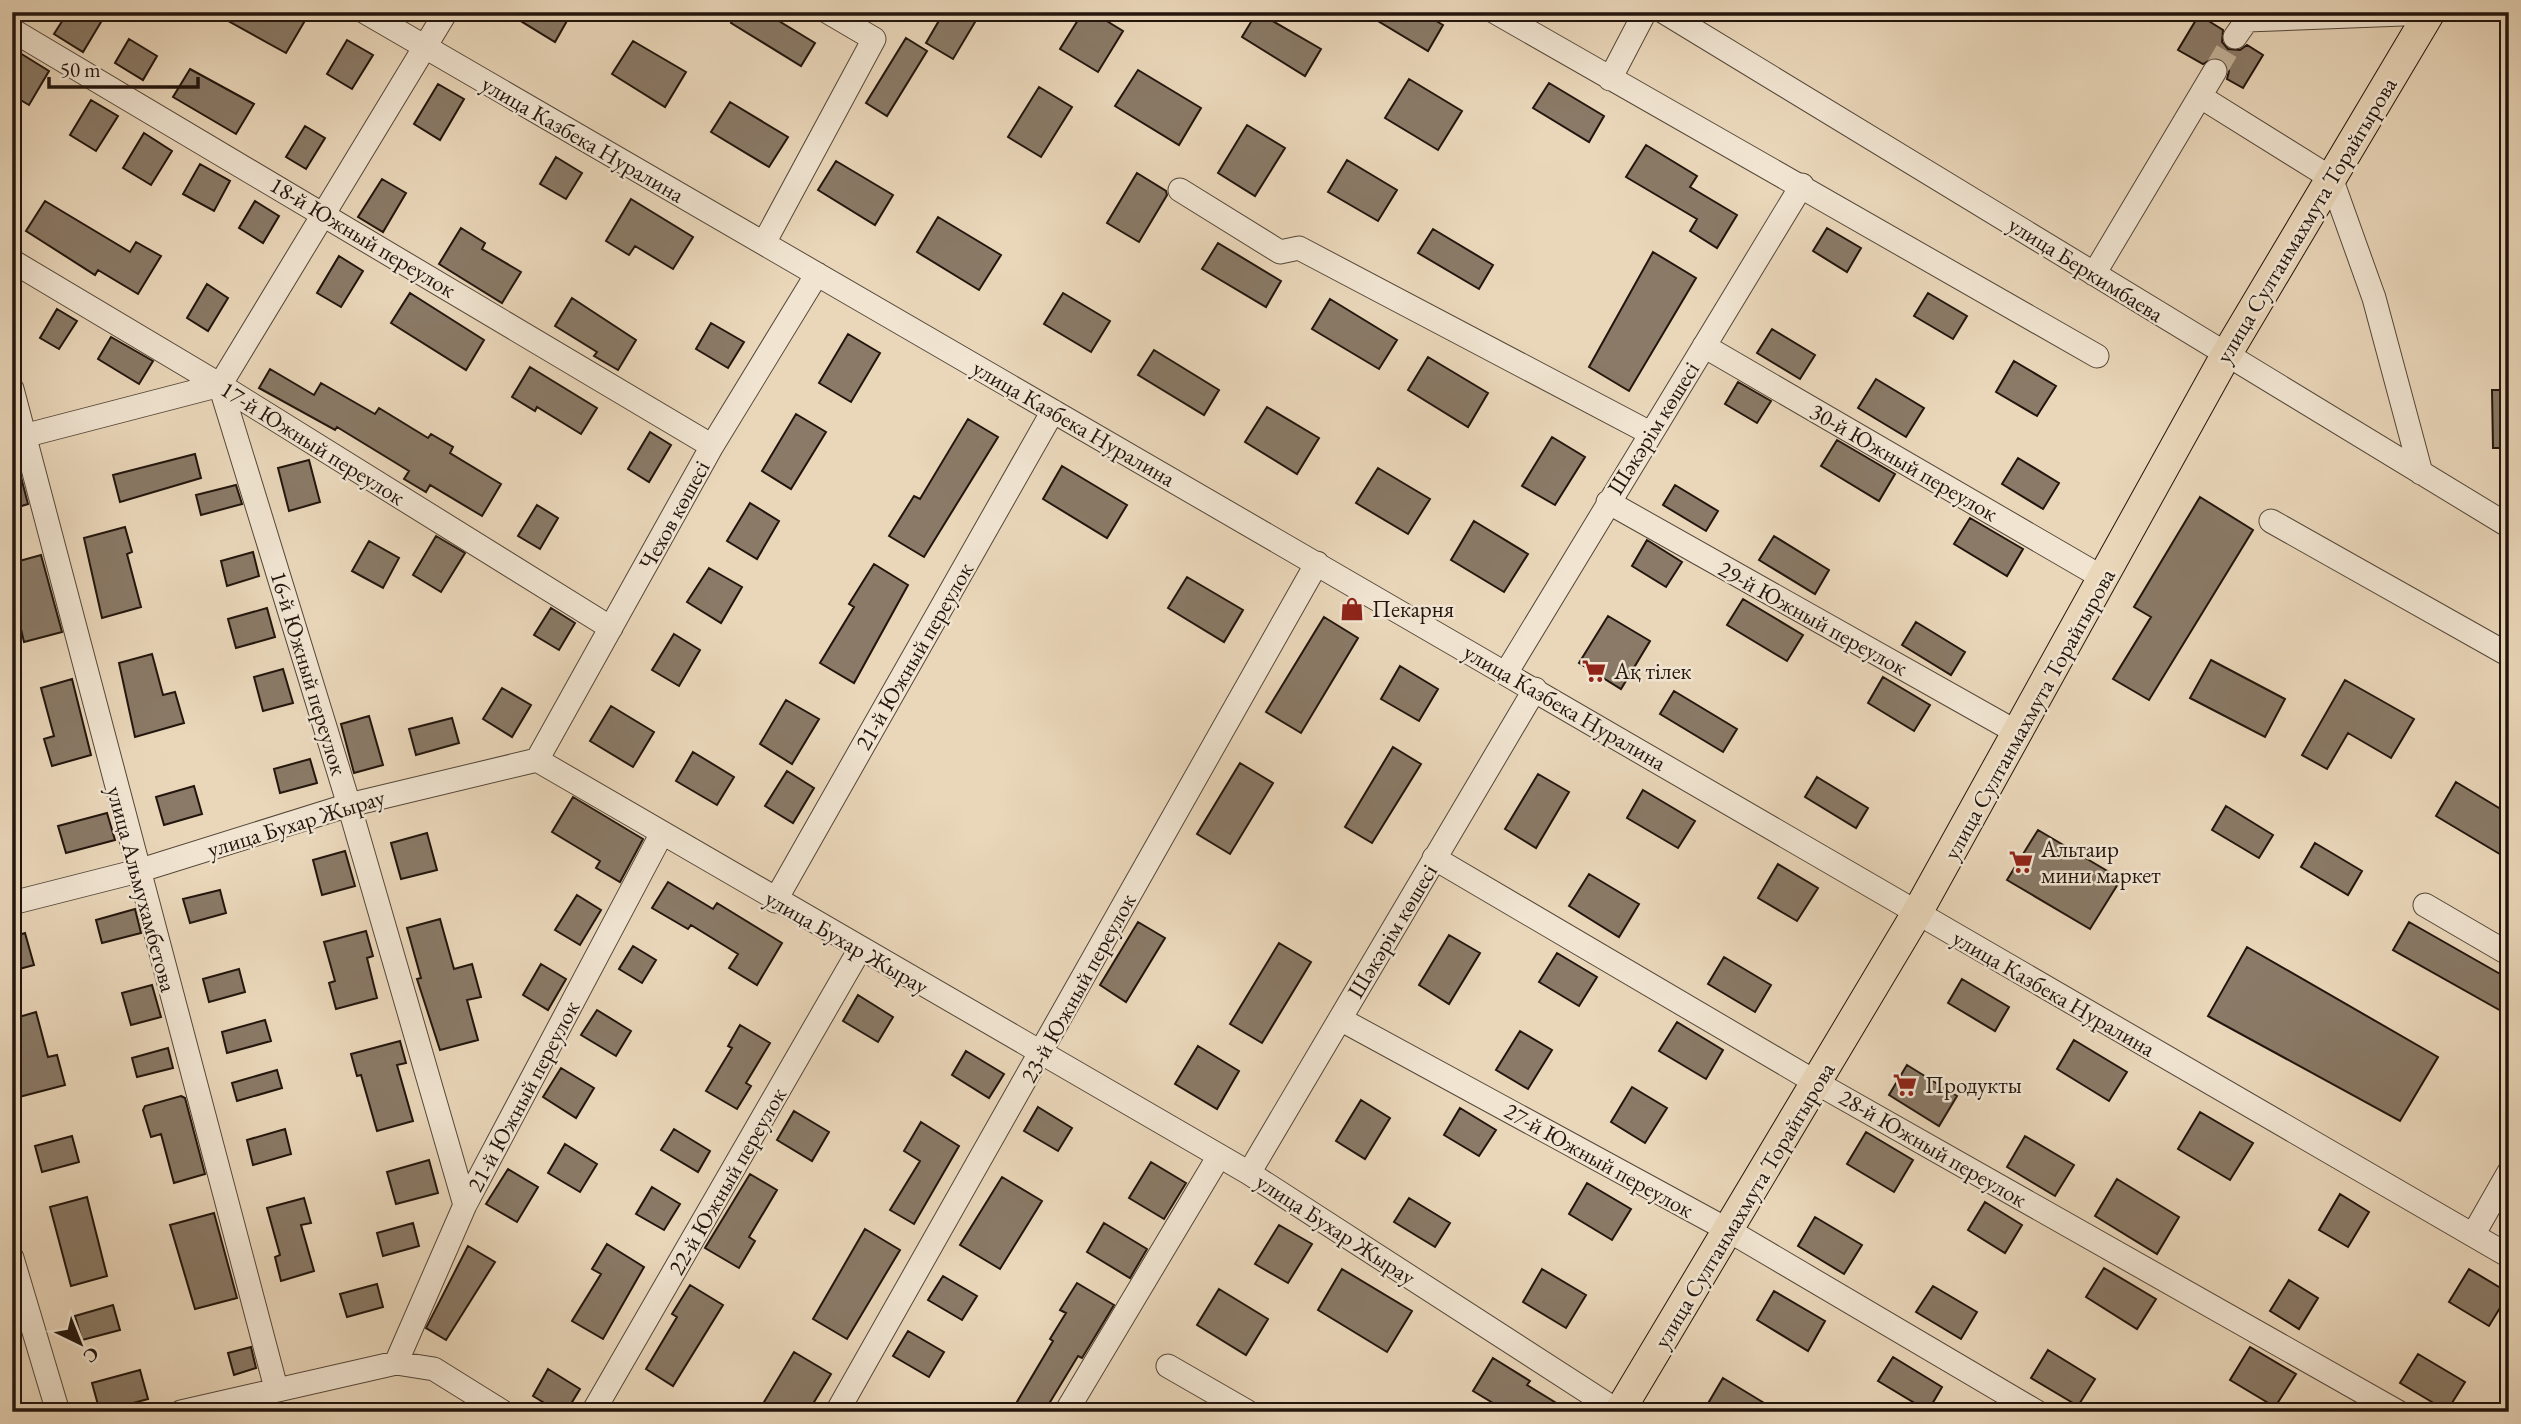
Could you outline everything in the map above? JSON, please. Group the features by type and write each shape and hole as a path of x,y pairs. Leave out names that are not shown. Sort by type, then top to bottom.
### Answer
{"main road":[{"name":"улица Султанмахмута Торайгырова","path":"1619,1412 1917,914 2105,579 2226,355 2430,13"}],"street":[{"name":"улица Казбека Нуралина","path":"365,12 2509,1256"},
{"path":"17,438 220,385 446,12"},
{"path":"764,243 874,39 828,12"},
{"path":"1495,12 1802,185 2097,356"},
{"path":"1611,79 1645,12"},
{"path":"2235,37 2247,20 2430,13"},
{"name":"улица Беркимбаева","path":"1669,14 2509,526"},
{"name":"18-й Южный переулок","path":"12,30 712,446"},
{"path":"2094,274 2215,71"},
{"path":"2200,97 2331,178 2374,298 2421,473"},
{"name":"Шәкәрім көшесі","path":"1506,673 1802,185"},
{"path":"1180,190 1280,252 1299,248 1650,433"},
{"name":"17-й Южный переулок","path":"12,261 220,385 611,628"},
{"name":"Чехов көшесі","path":"537,760 712,446 817,274"},
{"name":"30-й Южный переулок","path":"1704,346 2105,579"},
{"name":"16-й Южный переулок","path":"220,385 349,804 465,1205"},
{"name":"улица Альмухамбетова","path":"12,389 17,438 138,871 276,1388"},
{"name":"21-й Южный переулок","path":"775,901 1054,411"},
{"name":"29-й Южный переулок","path":"1608,502 2018,733"},
{"path":"2271,521 2509,655"},
{"name":"23-й Южный переулок","path":"837,1412 1317,563"},
{"name":"Шәкәрім көшесі","path":"1249,1173 1535,689"},
{"name":"улица Бухар Жырау","path":"12,903 138,871 349,804 537,760 775,901 1249,1173 1619,1412"},
{"name":"21-й Южный переулок","path":"396,1363 465,1205 662,835"},
{"name":"28-й Южный переулок","path":"1434,859 1817,1083 2398,1412"},
{"path":"2425,905 2509,954"},
{"name":"22-й Южный переулок","path":"593,1412 860,950"},
{"name":"27-й Южный переулок","path":"1340,1019 1728,1230 2037,1412"},
{"path":"1066,1412 1219,1156"},
{"path":"2473,1235 2509,1172"},
{"path":"12,1258 58,1412"},
{"path":"181,1412 276,1388 396,1363 434,1369 503,1412"},
{"path":"1168,1366 1248,1412"}],"building":[{"path":"68,12 107,12 83,52 54,34"},
{"path":"212,12 310,12 286,53"},
{"path":"506,12 572,12 555,42"},
{"path":"738,12 764,12 815,43 801,66 731,23"},
{"path":"944,12 981,12 953,59 926,43"},
{"path":"1083,12 1092,12 1123,31 1098,72 1060,49"},
{"path":"1257,12 1321,49 1305,76 1242,37"},
{"path":"1363,12 1421,12 1443,25 1428,51"},
{"path":"2199,15 2223,30 2222,42 2228,49 2240,50 2247,45 2263,55 2243,88 2227,79 2229,71 2223,59 2215,57 2203,64 2178,50"},
{"path":"906,38 927,51 887,116 866,103"},
{"path":"129,39 157,56 143,80 115,63"},
{"path":"347,40 373,55 352,89 327,74"},
{"path":"633,41 686,72 665,107 612,74"},
{"path":"20,53 49,71 29,105 12,95 12,67"},
{"path":"190,69 254,104 236,134 173,97"},
{"path":"1138,70 1201,108 1179,145 1115,106"},
{"path":"1409,79 1462,111 1438,150 1385,118"},
{"path":"1549,83 1604,116 1589,142 1533,108"},
{"path":"438,84 464,99 440,140 414,124"},
{"path":"1039,87 1072,107 1041,157 1008,137"},
{"path":"91,100 118,116 96,151 70,135"},
{"path":"730,102 788,137 769,167 711,132"},
{"path":"1247,125 1285,148 1255,196 1218,173"},
{"path":"305,126 325,138 306,169 286,157"},
{"path":"144,133 172,151 151,185 123,168"},
{"path":"1646,145 1697,176 1690,187 1737,215 1717,248 1690,231 1697,219 1626,177"},
{"path":"556,157 582,173 566,199 540,184"},
{"path":"1347,160 1397,190 1378,221 1328,192"},
{"path":"836,161 893,195 875,225 818,190"},
{"path":"200,164 230,181 214,211 183,194"},
{"path":"1137,173 1166,191 1167,195 1139,242 1107,223"},
{"path":"382,179 406,193 383,232 358,217"},
{"path":"631,199 693,237 673,269 635,246 629,255 606,241"},
{"path":"45,201 130,252 136,242 161,256 138,294 98,270 95,275 26,231"},
{"path":"255,201 279,216 263,243 239,228"},
{"path":"938,217 1001,255 979,290 917,252"},
{"path":"461,228 485,243 482,249 521,272 502,303 439,264"},
{"path":"1827,228 1861,248 1847,272 1813,251"},
{"path":"1433,229 1493,265 1479,289 1418,253"},
{"path":"1218,243 1281,281 1266,307 1202,269"},
{"path":"1653,252 1696,278 1629,391 1589,367"},
{"path":"339,256 363,271 341,307 317,293"},
{"path":"207,284 228,298 208,331 187,318"},
{"path":"410,293 484,340 466,370 391,323"},
{"path":"1063,293 1110,321 1091,352 1044,324"},
{"path":"1928,293 1967,316 1953,339 1914,316"},
{"path":"572,298 636,340 618,370 594,356 597,352 555,326"},
{"path":"1330,299 1397,340 1379,369 1312,329"},
{"path":"57,309 77,321 59,349 40,338"},
{"path":"711,323 744,342 728,368 696,349"},
{"path":"1772,329 1815,355 1800,379 1757,353"},
{"path":"848,334 880,353 851,402 819,383"},
{"path":"111,337 153,361 139,384 98,359"},
{"path":"1154,350 1219,390 1204,415 1138,375"},
{"path":"1428,357 1488,393 1468,427 1408,390"},
{"path":"2014,361 2056,386 2037,416 1996,392"},
{"path":"530,367 597,408 581,434 537,407 535,411 512,397"},
{"path":"270,369 314,395 321,383 375,414 379,408 428,438 431,434 453,447 450,453 501,484 482,516 430,485 426,492 404,479 409,471 337,427 335,430 259,388"},
{"path":"1876,379 1924,408 1906,437 1858,408"},
{"path":"1738,382 1771,401 1757,423 1725,404"},
{"path":"2492,390 2509,390 2509,448 2493,448"},
{"path":"1267,407 1319,438 1297,474 1245,442"},
{"path":"796,414 826,432 791,489 762,471"},
{"path":"968,419 998,437 924,557 889,536 914,496 920,499"},
{"path":"650,432 671,445 649,482 628,469"},
{"path":"1552,437 1585,457 1555,505 1522,486"},
{"path":"1837,440 1895,474 1879,501 1821,466"},
{"path":"15,454 28,504 12,509 12,455"},
{"path":"195,454 201,478 120,502 113,475"},
{"path":"2018,458 2059,483 2043,509 2002,484"},
{"path":"309,460 320,502 289,511 278,468"},
{"path":"1062,466 1127,505 1107,538 1043,499"},
{"path":"1378,468 1430,499 1408,534 1356,503"},
{"path":"236,485 242,504 201,515 196,495"},
{"path":"1675,485 1718,511 1706,531 1663,505"},
{"path":"2200,497 2253,530 2149,700 2113,679 2151,617 2134,607"},
{"path":"750,503 779,521 757,559 727,541"},
{"path":"537,505 558,518 540,549 518,536"},
{"path":"1970,518 2023,549 2007,576 1954,544"},
{"path":"1474,521 1528,554 1504,592 1451,560"},
{"path":"125,527 132,552 127,554 141,607 102,618 84,538"},
{"path":"436,536 465,553 441,592 413,575"},
{"path":"1774,536 1829,570 1815,594 1759,560"},
{"path":"1647,540 1682,562 1666,587 1632,566"},
{"path":"369,541 399,558 383,588 352,571"},
{"path":"253,552 259,576 227,586 221,561"},
{"path":"41,555 62,632 24,642 12,591 12,563"},
{"path":"874,564 908,585 854,683 820,663 854,607 849,604"},
{"path":"709,568 742,587 721,623 687,602"},
{"path":"1187,577 1243,610 1224,642 1168,608"},
{"path":"1743,599 1803,635 1787,661 1727,625"},
{"path":"267,608 275,637 236,648 228,619"},
{"path":"551,608 575,623 559,650 534,635"},
{"path":"1608,616 1650,641 1621,689 1579,663"},
{"path":"1324,617 1358,638 1301,733 1266,712"},
{"path":"1916,622 1965,652 1951,675 1902,645"},
{"path":"674,634 700,650 679,686 652,670"},
{"path":"152,654 163,695 175,692 184,723 135,737 119,663"},
{"path":"2211,660 2285,699 2265,737 2190,698"},
{"path":"1400,666 1438,689 1419,721 1381,699"},
{"path":"283,669 293,703 263,711 254,677"},
{"path":"1883,677 1930,705 1914,731 1868,703"},
{"path":"72,679 91,755 52,766 44,739 54,736 41,688"},
{"path":"2345,680 2414,719 2391,758 2348,733 2327,769 2302,755"},
{"path":"502,688 531,705 512,737 483,719"},
{"path":"1674,691 1737,729 1723,752 1660,714"},
{"path":"786,700 819,719 792,764 760,744"},
{"path":"611,706 654,732 633,767 590,741"},
{"path":"369,716 383,765 354,773 341,724"},
{"path":"452,718 459,743 416,755 409,729"},
{"path":"1393,747 1421,764 1372,843 1345,827"},
{"path":"693,752 734,777 717,805 676,781"},
{"path":"310,759 317,783 280,793 274,769"},
{"path":"1240,763 1273,783 1230,854 1197,834"},
{"path":"787,771 814,788 793,823 765,806"},
{"path":"1538,774 1569,792 1536,848 1505,829"},
{"path":"1817,777 1868,808 1856,828 1805,797"},
{"path":"2456,782 2509,814 2509,846 2503,856 2436,816"},
{"path":"194,786 202,814 164,825 156,797"},
{"path":"1643,790 1695,821 1678,848 1627,818"},
{"path":"573,797 643,839 620,882 596,868 600,861 552,832"},
{"path":"2226,806 2273,835 2259,858 2212,830"},
{"path":"107,813 115,840 66,853 58,826"},
{"path":"2038,830 2121,879 2090,929 2007,880"},
{"path":"427,833 437,870 401,879 391,843"},
{"path":"2315,843 2362,871 2348,895 2301,867"},
{"path":"345,851 355,886 322,895 313,860"},
{"path":"1778,864 1818,888 1797,921 1758,898"},
{"path":"1589,874 1639,904 1619,937 1569,906"},
{"path":"668,882 713,909 717,903 782,943 757,985 729,968 738,954 691,925 688,929 652,908"},
{"path":"220,890 226,913 190,923 183,899"},
{"path":"577,895 601,910 580,945 555,930"},
{"path":"135,909 141,933 102,943 96,920"},
{"path":"440,919 454,969 472,964 481,997 467,1000 478,1040 440,1050 417,979 421,978 407,928"},
{"path":"1138,922 1165,938 1126,1002 1100,985"},
{"path":"2409,922 2509,979 2509,1003 2503,1012 2393,950"},
{"path":"366,931 373,956 367,958 377,998 336,1009 329,983 335,981 324,942"},
{"path":"25,933 34,965 12,971 12,937"},
{"path":"1449,935 1480,953 1449,1004 1419,985"},
{"path":"1279,943 1311,962 1262,1043 1230,1024"},
{"path":"633,946 656,960 642,983 619,969"},
{"path":"2247,947 2438,1057 2400,1121 2208,1016"},
{"path":"1557,953 1597,977 1579,1006 1539,982"},
{"path":"1724,957 1771,985 1755,1012 1708,984"},
{"path":"541,964 566,979 548,1010 523,995"},
{"path":"239,969 245,992 209,1002 203,979"},
{"path":"1962,979 2009,1007 1995,1031 1948,1003"},
{"path":"152,985 161,1017 131,1025 122,993"},
{"path":"858,995 893,1017 878,1042 843,1021"},
{"path":"597,1010 631,1031 616,1056 581,1035"},
{"path":"36,1012 48,1057 57,1055 65,1085 19,1097 12,1073 12,1019"},
{"path":"265,1020 271,1041 227,1053 222,1032"},
{"path":"1677,1022 1723,1050 1706,1079 1659,1051"},
{"path":"740,1025 770,1043 746,1083 751,1086 737,1109 706,1091 732,1048 728,1046"},
{"path":"1520,1031 1552,1050 1528,1089 1496,1070"},
{"path":"2074,1040 2127,1072 2109,1101 2057,1069"},
{"path":"400,1041 406,1063 397,1065 413,1121 377,1131 361,1075 357,1076 351,1054"},
{"path":"1198,1046 1239,1071 1217,1109 1175,1084"},
{"path":"168,1048 173,1068 137,1077 132,1058"},
{"path":"966,1051 1004,1074 989,1098 952,1075"},
{"path":"1907,1065 1957,1096 1939,1126 1889,1095"},
{"path":"561,1068 594,1088 576,1118 543,1097"},
{"path":"277,1070 282,1088 237,1101 232,1083"},
{"path":"1632,1087 1667,1108 1645,1143 1611,1122"},
{"path":"181,1096 185,1098 205,1174 174,1183 161,1134 151,1137 143,1110 145,1106"},
{"path":"1361,1100 1390,1118 1365,1159 1336,1141"},
{"path":"1038,1107 1072,1128 1058,1151 1024,1131"},
{"path":"1460,1108 1496,1130 1479,1156 1444,1135"},
{"path":"794,1111 829,1132 812,1161 777,1140"},
{"path":"2200,1112 2253,1143 2230,1180 2178,1149"},
{"path":"921,1122 959,1146 914,1224 890,1210 920,1161 904,1151"},
{"path":"285,1129 291,1154 253,1165 247,1140"},
{"path":"674,1129 710,1151 698,1172 661,1150"},
{"path":"1866,1132 1913,1160 1894,1192 1847,1164"},
{"path":"72,1136 79,1162 42,1172 35,1146"},
{"path":"2025,1136 2074,1165 2055,1196 2007,1167"},
{"path":"565,1144 597,1164 580,1192 548,1173"},
{"path":"429,1160 438,1193 396,1204 387,1172"},
{"path":"1151,1162 1186,1183 1164,1219 1129,1198"},
{"path":"508,1169 538,1187 517,1222 486,1204"},
{"path":"750,1174 777,1190 749,1237 755,1241 739,1268 705,1248"},
{"path":"1002,1177 1042,1201 1000,1269 960,1245"},
{"path":"2117,1179 2179,1217 2157,1254 2095,1216"},
{"path":"1587,1183 1631,1209 1612,1240 1569,1214"},
{"path":"652,1187 680,1204 664,1230 636,1214"},
{"path":"2340,1194 2369,1212 2348,1247 2319,1230"},
{"path":"87,1197 107,1276 71,1286 50,1207"},
{"path":"304,1198 311,1223 301,1225 314,1271 281,1281 275,1257 280,1255 267,1208"},
{"path":"1409,1198 1450,1223 1435,1247 1394,1222"},
{"path":"1985,1202 2022,1225 2005,1253 1968,1230"},
{"path":"214,1213 237,1298 195,1309 170,1225"},
{"path":"1815,1217 1862,1245 1844,1274 1798,1246"},
{"path":"413,1223 419,1246 383,1256 377,1233"},
{"path":"1104,1223 1147,1249 1130,1278 1087,1252"},
{"path":"1279,1225 1312,1244 1288,1283 1255,1264"},
{"path":"865,1229 900,1250 847,1339 813,1319"},
{"path":"607,1244 644,1267 603,1339 572,1321 601,1274 592,1269"},
{"path":"468,1246 495,1262 446,1340 426,1328"},
{"path":"2104,1268 2156,1299 2137,1329 2086,1297"},
{"path":"1342,1269 1412,1311 1387,1352 1318,1310"},
{"path":"1542,1269 1586,1295 1566,1328 1523,1302"},
{"path":"2469,1269 2509,1293 2489,1326 2449,1302"},
{"path":"943,1276 977,1296 962,1320 928,1300"},
{"path":"2289,1280 2318,1298 2299,1329 2270,1311"},
{"path":"1077,1283 1114,1305 1082,1358 1078,1356 1044,1412 1011,1412 1053,1341 1050,1339 1066,1313 1060,1310"},
{"path":"377,1284 383,1307 347,1317 340,1294"},
{"path":"690,1285 723,1305 673,1386 646,1369 677,1317 672,1314"},
{"path":"1933,1286 1977,1312 1961,1339 1916,1312"},
{"path":"1219,1289 1268,1319 1246,1355 1197,1325"},
{"path":"1774,1291 1825,1321 1808,1351 1757,1320"},
{"path":"113,1305 120,1330 82,1340 75,1316"},
{"path":"908,1331 944,1352 929,1377 893,1356"},
{"path":"251,1347 256,1368 234,1375 228,1353"},
{"path":"2250,1347 2296,1374 2275,1407 2230,1380"},
{"path":"2048,1350 2095,1379 2078,1406 2031,1378"},
{"path":"794,1352 831,1374 808,1412 758,1412"},
{"path":"2418,1354 2465,1382 2447,1411 2400,1383"},
{"path":"1893,1357 1942,1387 1928,1411 1878,1381"},
{"path":"1493,1358 1530,1381 1527,1385 1571,1412 1508,1412 1473,1391"},
{"path":"548,1369 580,1389 566,1412 559,1412 533,1396"},
{"path":"140,1370 148,1399 100,1412 92,1383"},
{"path":"1723,1378 1779,1412 1703,1412"}],"tunnel":[{"path":"2215,71 2235,37"}],"place":[{"name":"Пекарня","path":"1352,609"},
{"name":"Ақ тілек","path":"1594,671"},
{"name":"Альтаир мини маркет","path":"2021,862"},
{"name":"Продукты","path":"1905,1085"}]}
